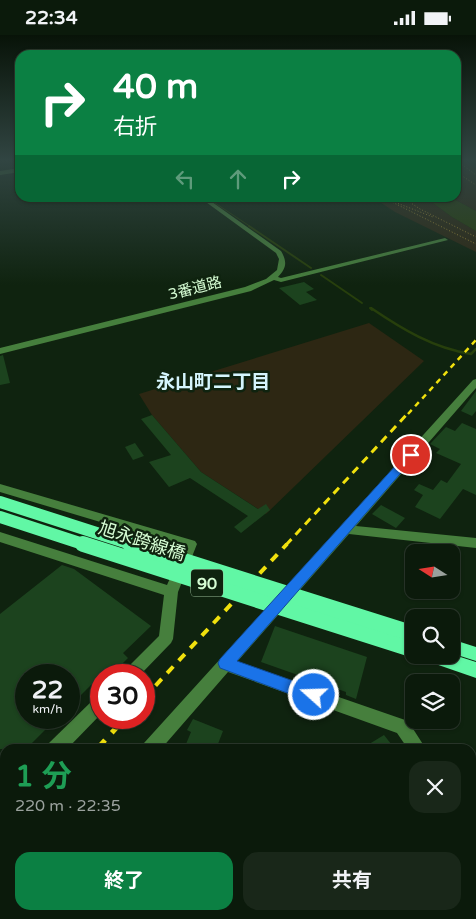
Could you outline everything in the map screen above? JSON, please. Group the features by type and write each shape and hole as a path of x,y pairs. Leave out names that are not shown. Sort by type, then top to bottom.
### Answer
{"main road":[{"name":"旭永跨線橋","path":"0,502 405,631"},
{"name":"旭永跨線橋","path":"0,517 405,647"},
{"path":"460,649 476,654"},
{"path":"458,664 476,670"}],"street":[{"path":"208,202 279,252 283,258 283,264 281,271 274,278"},
{"name":"3番道路","path":"0,351 248,289 274,278 281,280 448,239"},
{"path":"154,744 476,382"},
{"path":"0,487 191,544 171,592 166,639 141,664"},
{"path":"345,529 476,543"},
{"path":"0,537 171,592"},
{"path":"226,663 402,727 414,744"},
{"path":"60,744 90,714"}],"path":[{"path":"391,202 476,244"},
{"path":"393,202 438,219 476,237"},
{"path":"410,202 438,219"},
{"path":"448,239 458,236"}],"shaded area":[{"path":"380,202 432,202 476,231 476,252 395,212"},
{"path":"432,202 460,202 476,211 476,231"},
{"path":"460,202 476,202 476,211"},
{"path":"369,323 424,361 266,514 201,472 152,415 139,394"}],"building":[{"path":"304,282 314,289 306,292 317,300 300,305 279,288"},
{"path":"3,355 10,383 0,385 0,356"},
{"path":"476,391 476,411 472,416 461,411"},
{"path":"152,415 201,472 258,509 266,504 270,510 241,533 234,527 248,516 190,478 169,487 149,462 171,455 141,419"},
{"path":"462,423 476,429 476,495 463,489 440,519 415,507 423,495 414,490 419,484 433,490 441,480 447,483 461,464 436,453 440,449 430,444 446,427 455,431"},
{"path":"135,443 144,456 133,460 125,447"},
{"path":"381,505 405,518 396,528 372,514"},
{"path":"62,565 74,569 151,626 123,653 128,658 122,664 90,664 90,686 80,696 80,664 15,664 15,729 46,729 31,744 0,744 0,614"},
{"path":"275,626 367,657 356,699 346,695 346,692 261,662"},
{"path":"193,719 223,731 218,744 186,744 191,732 187,730"},
{"path":"384,735 391,744 369,744"}],"waterway":[{"path":"215,203 251,227"},
{"path":"249,226 311,268"},
{"path":"321,275 362,303"},
{"path":"371,308 418,337 444,347 471,354 476,349"}],"railway":[{"path":"408,414 476,340"},
{"path":"286,545 409,412"},
{"path":"155,686 287,544"},
{"path":"102,744 115,729"}],"district":[{"name":"永山町二丁目","path":"213,381"}],"route":[{"path":"314,695 226,663 411,455"}]}
